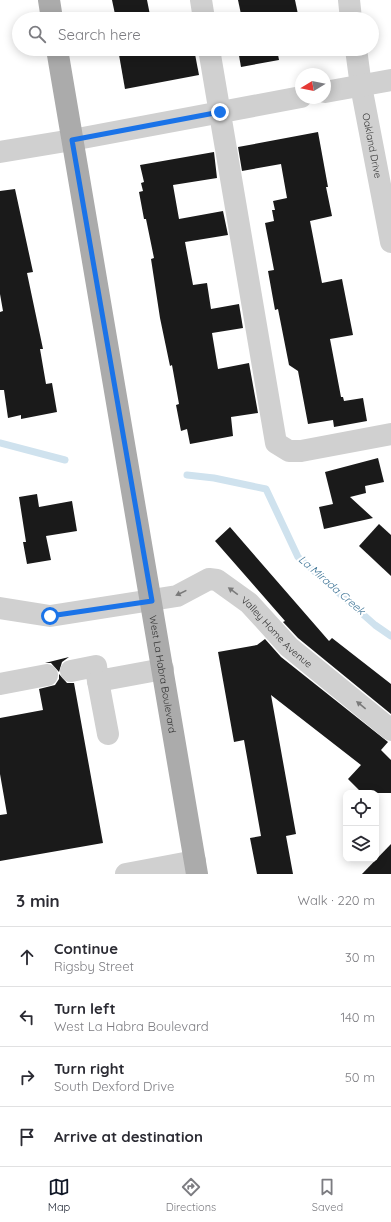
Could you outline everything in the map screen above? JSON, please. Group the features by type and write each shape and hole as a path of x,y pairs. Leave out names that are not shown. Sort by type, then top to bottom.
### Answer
{"main road":[{"path":"49,0 51,12"},
{"name":"West La Habra Boulevard","path":"58,56 152,601 196,868"}],"street":[{"path":"201,0 203,12"},
{"path":"348,0 350,12"},
{"path":"210,56 276,443 289,451 301,451 391,434"},
{"name":"Oakland Drive","path":"357,56 361,86 391,242"},
{"path":"331,91 391,80"},
{"path":"0,152 295,98"},
{"name":"Valley Home Avenue","path":"0,608 50,616 177,596 209,579 217,580 248,603 289,647 391,730"},
{"path":"71,671 96,666 108,734"},
{"path":"98,681 163,669"},
{"path":"0,684 47,675"},
{"path":"126,874 196,868"}],"building":[{"path":"112,0 147,0 149,12 115,12"},
{"path":"238,0 295,0 298,12 241,12"},
{"path":"119,56 195,56 199,75 125,89"},
{"path":"239,56 278,56 279,60 241,67"},
{"path":"318,132 332,216 310,221 322,283 342,279 353,335 330,339 341,397 343,397 344,401 363,398 367,421 334,427 333,420 308,424 298,371 289,365 278,309 275,310 268,271 274,270 265,223 274,221 272,210 275,210 273,201 287,198 281,164 242,171 238,147"},
{"path":"214,152 217,178 173,185 179,219 223,211 228,235 185,242 193,285 207,283 211,309 239,304 243,328 212,333 218,369 249,363 258,413 231,417 233,436 190,444 187,429 181,431 176,405 179,404 172,365 170,366 160,318 151,259 154,258 139,192 143,191 141,183 144,182 140,165"},
{"path":"15,189 33,272 27,273 43,349 40,349 46,384 52,383 57,412 21,419 21,415 8,418 4,390 0,390 0,312 3,311 0,294 0,191"},
{"path":"378,458 384,482 365,486 366,493 350,497 373,518 324,529 319,507 333,504 325,472"},
{"path":"37,494 39,507 72,501 77,531 46,536 51,560 27,564 23,542 26,542 19,497"},
{"path":"379,524 391,535 391,576 359,546"},
{"path":"230,527 329,641 332,638 391,684 391,714 298,638 283,622 285,621 215,541"},
{"path":"265,639 281,657 388,742 381,750 391,760 391,793 379,793 379,790 359,790 348,779 361,765 271,695 296,834 286,836 293,874 257,874 250,838 261,836 244,740 234,742 218,652 257,645"},
{"path":"69,657 62,662 59,672 51,663 45,663"},
{"path":"59,674 67,683 74,683 103,843 0,861 0,815 7,814 0,774 0,718 43,710 39,689 55,685 59,679"},
{"path":"391,844 391,874 362,874 374,862 379,862 379,856"}],"waterway":[{"name":"La Mirada Creek","path":"0,443 65,460"},
{"name":"La Mirada Creek","path":"187,475 214,478 266,489 298,557 375,625 391,636"}],"route":[{"path":"50,616 152,601 72,140 220,112"}]}
